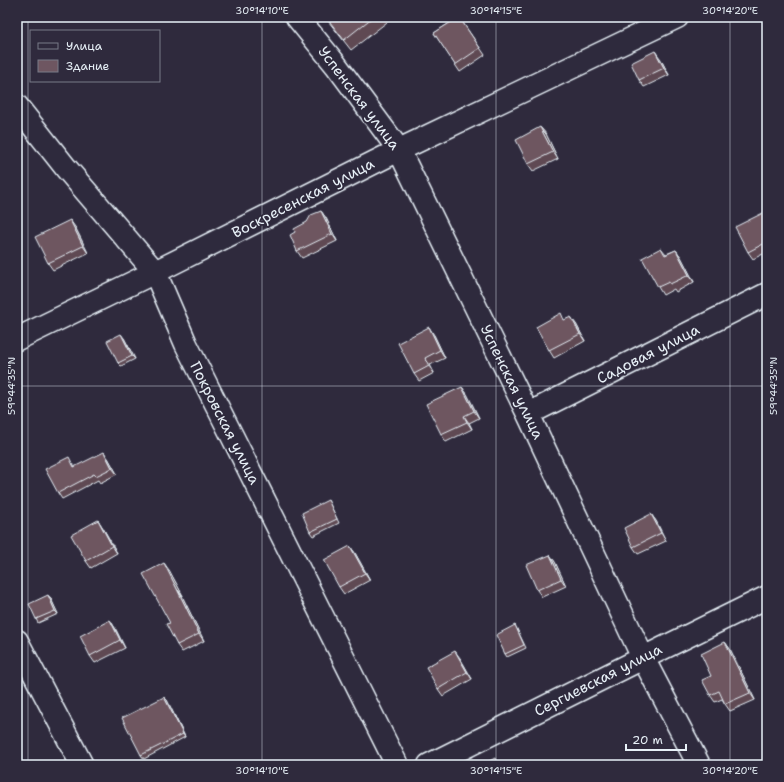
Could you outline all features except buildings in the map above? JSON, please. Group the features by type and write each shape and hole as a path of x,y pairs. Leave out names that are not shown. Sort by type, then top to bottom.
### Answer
{"street":[{"name":"Успенская улица","path":"298,17 336,65 399,150 528,414 643,658 699,765"},
{"name":"Воскресенская улица","path":"17,339 399,150 678,17"},
{"name":"Покровская улица","path":"17,106 66,168 155,272 186,344 397,765"},
{"name":"Садовая улица","path":"528,414 767,294"},
{"name":"Сергиевская улица","path":"429,765 767,597"},
{"path":"17,641 82,765"}]}
